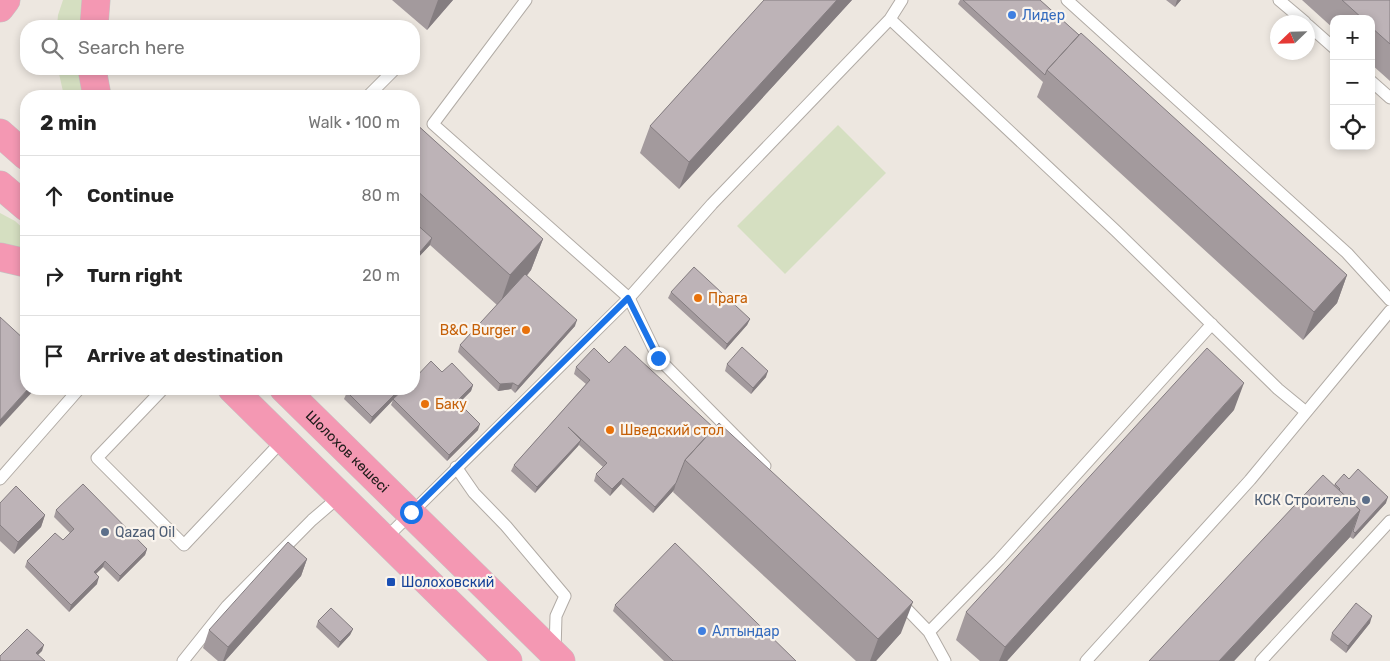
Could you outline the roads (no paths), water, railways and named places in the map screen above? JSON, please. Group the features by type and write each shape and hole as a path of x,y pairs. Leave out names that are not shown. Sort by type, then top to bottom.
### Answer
{"highway":[{"path":"0,8 6,0"},
{"path":"94,20 96,0"},
{"path":"93,75 96,90"},
{"path":"0,133 20,151"},
{"path":"0,185 20,202"},
{"path":"0,257 20,261"},
{"path":"238,395 508,661"},
{"name":"Шолохов көшесі","path":"290,395 558,658"}],"lane":[{"path":"526,0 433,124 628,298 658,358 777,477"},
{"path":"385,540 456,467 628,298 712,204 890,19 902,0"},
{"path":"1067,0 1347,253 1390,300"},
{"path":"1279,0 1296,15"},
{"path":"890,19 1116,231 1278,389 1306,412"},
{"path":"1315,32 1330,45"},
{"path":"374,90 388,75"},
{"path":"1375,85 1390,98"},
{"path":"1086,661 1250,480 1390,311"},
{"path":"930,632 998,560 1212,324"},
{"path":"0,479 74,395"},
{"path":"157,395 97,458 184,545 284,440"},
{"path":"456,467 474,493 506,526 565,596 556,616 558,658"},
{"path":"183,661 227,606 312,520 340,496"},
{"path":"1261,661 1390,521"},
{"path":"895,597 930,632 945,661"}],"place":[{"name":"Лидер","path":"1012,15"},
{"name":"Прага","path":"698,298"},
{"name":"B&C Burger","path":"526,330"},
{"name":"Баку","path":"425,404"},
{"name":"Шведский стол","path":"610,430"},
{"name":"КСК Строитель","path":"1366,500"},
{"name":"Qazaq Oil","path":"105,532"},
{"name":"Шолоховский","path":"391,582"},
{"name":"Алтындар","path":"702,631"}]}
